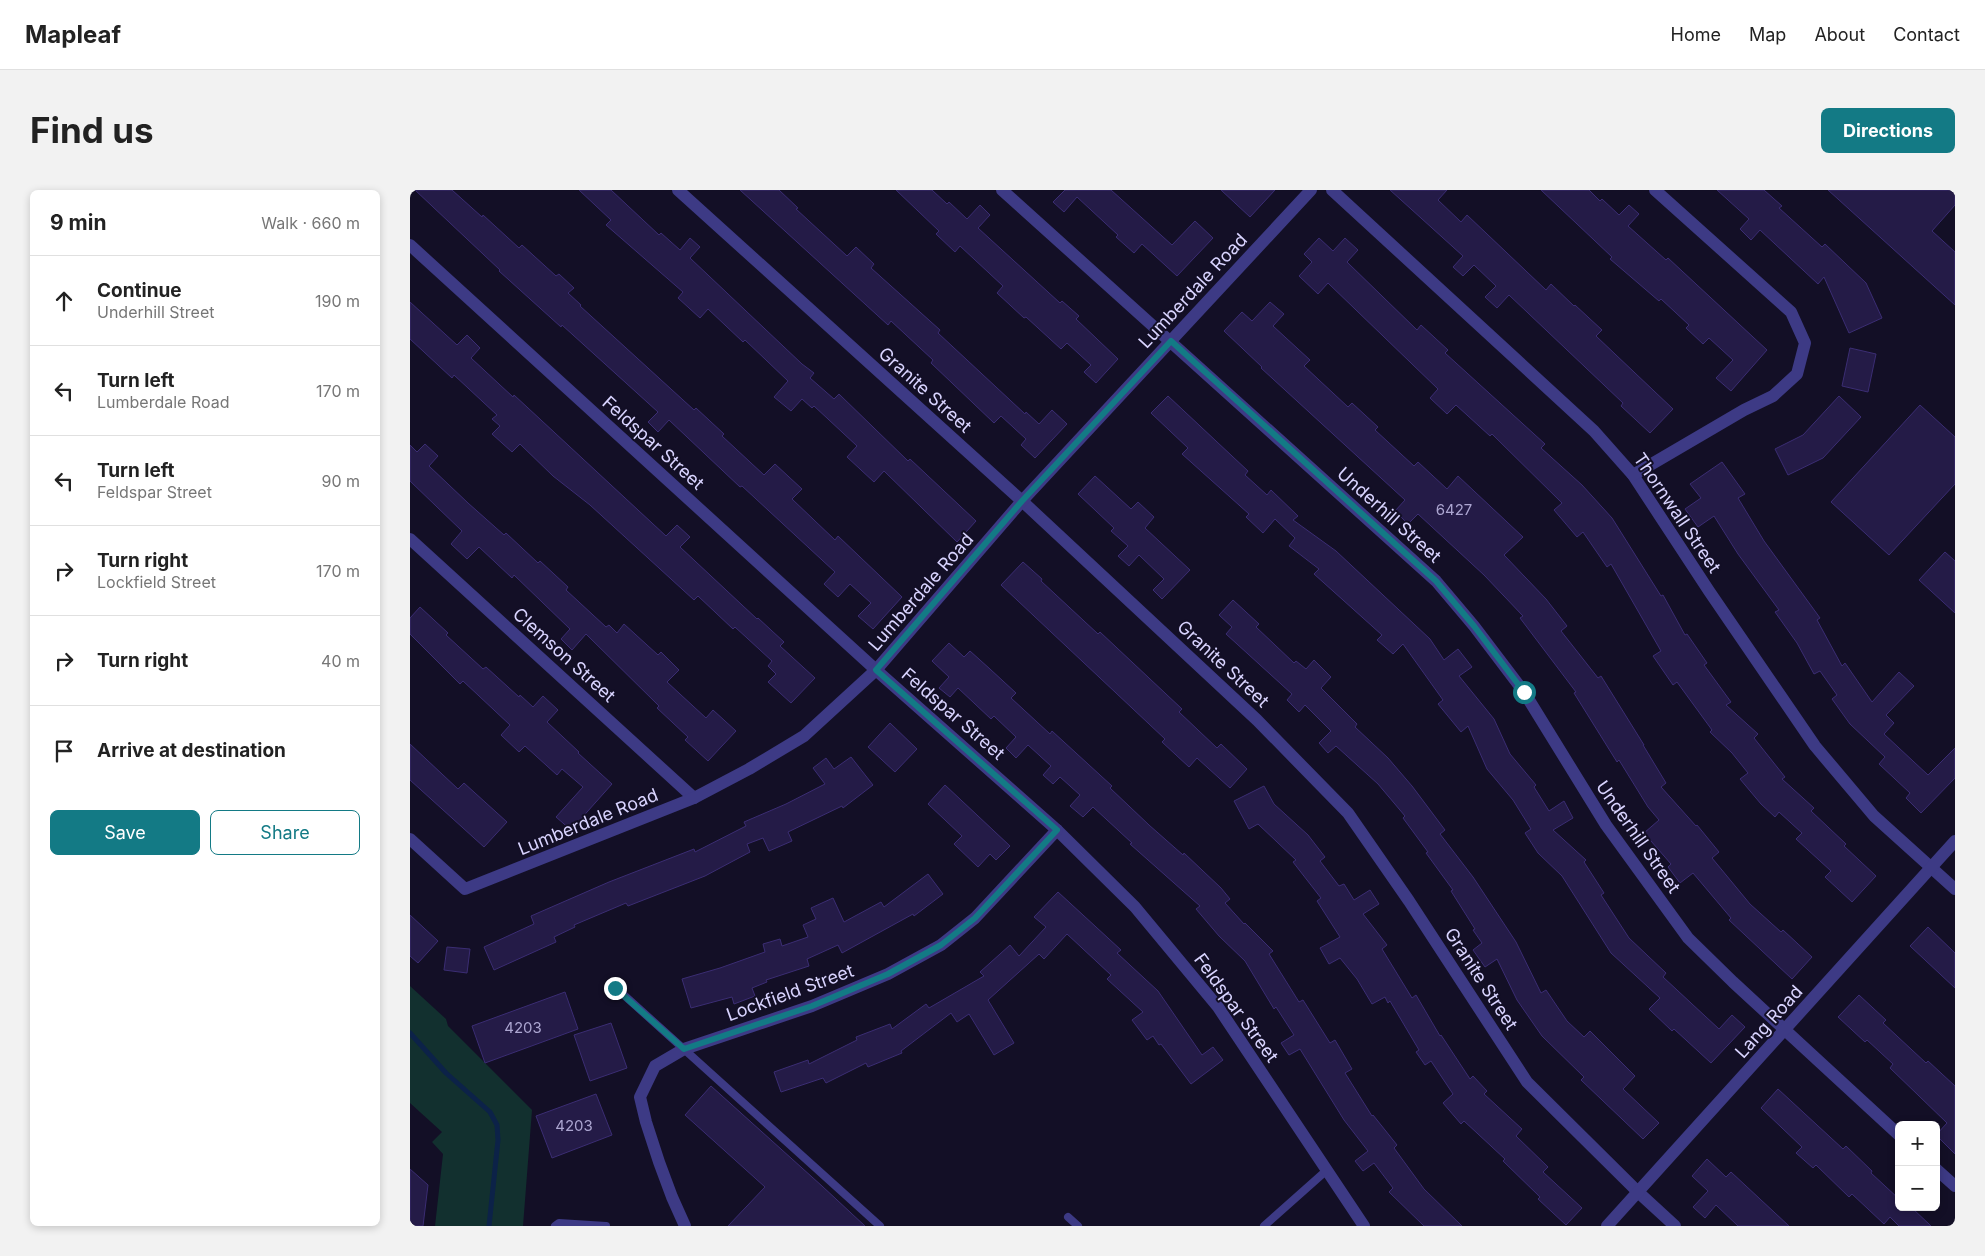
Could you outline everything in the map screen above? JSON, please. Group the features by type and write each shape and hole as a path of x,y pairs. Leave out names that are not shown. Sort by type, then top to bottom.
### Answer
{"street":[{"name":"Granite Street","path":"678,190 1022,501 1257,720 1348,813 1409,901 1527,1082 1674,1226"},
{"name":"Underhill Street","path":"1002,190 1436,581 1474,626 1524,692 1606,825 1688,938 1785,1031 1895,1131"},
{"name":"Lumberdale Road","path":"410,839 465,890 694,798 749,769 804,736 876,670 1022,501 1311,190"},
{"name":"Thornwall Street","path":"1332,190 1594,431 1633,475 1709,591 1815,746 1874,816 1955,889"},
{"path":"1633,475 1744,410 1773,396 1798,374 1805,343 1790,312 1655,190"},
{"name":"Feldspar Street","path":"410,245 876,670 1057,830 1135,907 1218,1007 1364,1226"},
{"name":"Clemson Street","path":"410,539 694,798"},
{"name":"Lockfield Street","path":"681,1225 646,1122 640,1097 656,1066 684,1049 812,1006 888,974 941,945 975,918 1057,830"},
{"name":"Lang Road","path":"1607,1226 1955,841"},
{"path":"1940,1173 1955,1186"}],"lane":[{"path":"615,988 880,1226"},
{"path":"1264,1226 1327,1170"},
{"path":"1068,1217 1078,1226"},
{"path":"555,1226 560,1222 606,1226"}],"green space":[{"path":"410,986 446,1019 448,1026 532,1110 523,1226 435,1226 443,1154 432,1142 442,1132 410,1103"}],"building":[{"path":"415,190 452,190 519,248 522,245 556,276 559,274 574,288 568,293 580,306 694,410 696,408 724,434 722,436 764,475 775,464 802,489 792,499 835,540 838,536 902,597 873,629 858,616 871,603 850,584 838,597 824,584 835,572 669,420 658,432 648,422 658,412 499,271"},
{"path":"579,190 611,190 659,235 661,233 680,250 690,238 700,247 690,258 802,364 814,373 810,378 834,399 839,394 908,461 910,459 976,521 957,542 884,471 874,482 847,457 857,446 814,406 812,408 802,399 791,411 774,397 788,381 745,340 743,342 708,309 700,318 678,298 683,292 606,225 611,220"},
{"path":"740,190 779,190 798,208 796,209 847,256 856,247 874,264 871,268 940,330 938,333 1025,414 1026,412 1039,424 1052,410 1067,424 1035,458 1021,445 1026,439 1001,416 994,423 931,363 933,360 891,321 888,325"},
{"path":"896,190 932,190 947,204 949,202 967,219 980,205 990,215 978,228 1060,303 1062,301 1079,316 1076,319 1118,359 1096,383 1084,372 1091,365 1067,343 1061,349 1026,317 1024,318 997,293 1003,286 960,246 955,252 936,234 939,231"},
{"path":"1065,190 1111,190 1172,245 1195,221 1213,238 1177,276 1142,244 1134,253 1116,237 1118,235 1077,197 1064,212 1053,202"},
{"path":"1221,190 1275,190 1250,217"},
{"path":"1390,190 1447,190 1438,200 1461,222 1467,215 1546,290 1551,284 1575,305 1602,330 1596,336 1673,409 1650,433 1621,406 1623,403 1509,295 1497,308 1485,297 1496,286 1474,265 1463,276 1453,267 1463,256"},
{"path":"1541,190 1589,190 1619,215 1629,205 1639,214 1628,226 1666,260 1668,258 1767,350 1731,391 1716,378 1733,360 1709,338 1703,344 1686,328 1689,325 1661,299 1659,301 1610,259 1612,257"},
{"path":"1717,190 1764,190 1782,206 1779,208 1822,247 1825,244 1866,283 1882,318 1849,333 1824,277 1818,284 1760,230 1751,240 1740,229 1749,219"},
{"path":"1828,190 1955,190 1955,205 1932,231 1955,252 1955,305"},
{"path":"1319,238 1333,251 1345,238 1358,250 1347,262 1417,330 1421,325 1448,350 1445,353 1545,444 1541,448 1582,485 1612,518 1661,596 1663,595 1685,635 1687,634 1707,663 1704,665 1731,702 1726,705 1758,734 1754,738 1785,777 1782,779 1814,808 1811,811 1876,876 1852,902 1825,877 1831,871 1796,839 1802,833 1779,812 1775,817 1740,779 1748,773 1732,753 1710,732 1712,730 1677,682 1673,685 1653,656 1661,651 1611,564 1607,567 1583,532 1577,537 1554,510 1562,503 1492,434 1490,436 1456,405 1447,414 1430,398 1438,389 1328,283 1318,294 1299,276 1312,262 1304,254"},
{"path":"410,302 457,345 467,335 480,348 471,358 513,397 514,395 666,536 677,525 690,537 680,547 784,642 780,646 815,678 791,703 768,682 776,674 768,666 772,661 735,627 733,629 698,596 694,600 590,505 553,476 520,444 512,452 492,434 500,426 492,419 497,415 454,375 452,378 410,339"},
{"path":"1270,302 1284,314 1273,326 1310,360 1304,366 1348,407 1352,403 1378,427 1375,430 1414,466 1418,462 1447,489 1458,476 1523,537 1504,555 1546,599 1567,626 1561,631 1598,678 1601,676 1666,783 1661,787 1697,825 1719,852 1712,858 1750,904 1781,932 1783,930 1812,957 1792,979 1729,920 1731,918 1693,873 1680,883 1668,867 1671,864 1644,833 1659,820 1648,807 1619,760 1617,762 1574,693 1576,692 1520,618 1523,616 1484,575 1418,514 1408,524 1395,511 1405,500 1261,368 1224,331 1242,312 1252,321"},
{"path":"1850,348 1876,354 1868,392 1842,386"},
{"path":"1168,396 1248,471 1245,475 1267,495 1271,490 1298,516 1293,520 1336,551 1430,639 1444,660 1458,649 1472,667 1459,676 1494,719 1510,754 1536,785 1534,787 1549,811 1564,801 1573,818 1553,830 1586,860 1584,862 1604,893 1601,895 1629,938 1666,973 1663,977 1719,1029 1732,1015 1745,1027 1711,1063 1649,1009 1660,998 1611,953 1562,876 1538,853 1525,833 1531,829 1513,800 1487,769 1468,726 1461,732 1438,704 1443,700 1403,644 1393,654 1377,640 1382,635 1314,574 1319,569 1289,546 1295,538 1275,519 1263,533 1246,517 1249,514 1182,454 1188,448 1151,413"},
{"path":"1839,396 1861,417 1823,458 1788,475 1775,449 1803,435"},
{"path":"1920,405 1955,437 1955,484 1889,555 1831,502"},
{"path":"425,444 438,456 429,466 468,503 504,535 506,533 538,563 540,561 568,587 566,590 606,627 609,625 617,633 624,624 658,655 661,652 679,670 667,682 706,718 713,710 736,731 708,761 685,740 688,737 657,708 659,706 586,634 572,650 561,639 570,629 514,575 512,578 479,547 467,559 451,544 462,531 410,481 410,445 417,452"},
{"path":"1722,462 1745,494 1738,498 1764,541 1820,618 1817,620 1842,666 1845,663 1872,702 1899,672 1914,686 1886,715 1894,723 1884,734 1928,775 1955,748 1955,778 1921,813 1906,798 1910,793 1879,764 1885,757 1850,724 1832,699 1837,695 1820,671 1814,674 1797,643 1775,612 1779,610 1738,554 1714,516 1698,527 1685,509 1701,498 1690,484"},
{"path":"1095,476 1131,509 1138,502 1154,517 1145,528 1190,570 1162,599 1153,590 1164,579 1139,555 1129,566 1118,556 1128,546 1111,531 1114,528 1078,494"},
{"path":"1945,552 1955,561 1955,613 1919,580"},
{"path":"1023,562 1098,634 1100,632 1182,709 1179,712 1217,748 1221,744 1247,769 1230,788 1197,758 1189,767 1162,742 1165,739 1001,585"},
{"path":"1233,600 1259,624 1256,627 1294,663 1296,661 1306,669 1314,660 1331,677 1321,688 1357,724 1355,727 1388,758 1445,830 1440,834 1473,877 1516,942 1541,993 1546,990 1567,1021 1584,1037 1590,1031 1635,1076 1623,1089 1659,1123 1643,1139 1581,1080 1584,1077 1542,1036 1517,1000 1497,959 1485,967 1473,950 1482,943 1473,930 1475,929 1451,891 1453,890 1403,818 1405,816 1378,784 1336,746 1328,753 1319,743 1331,731 1305,705 1299,712 1287,700 1292,694 1226,634 1232,627 1219,615"},
{"path":"420,607 448,633 446,635 483,669 486,667 519,697 520,695 533,707 543,696 558,710 547,722 612,784 571,830 556,817 583,787 562,769 557,775 525,746 519,752 501,735 510,725 463,681 460,684 410,634 410,618"},
{"path":"949,643 964,657 970,651 990,669 1016,693 1011,698 1050,734 1052,731 1112,786 1110,788 1149,825 1183,855 1184,853 1221,888 1230,899 1225,903 1273,951 1269,954 1299,1002 1303,1000 1330,1043 1335,1040 1352,1069 1345,1073 1372,1116 1397,1145 1394,1148 1424,1189 1462,1226 1424,1226 1389,1192 1393,1188 1374,1163 1363,1171 1355,1161 1368,1151 1344,1120 1300,1049 1289,1055 1281,1043 1294,1035 1276,1007 1274,1009 1245,961 1219,936 1196,909 1200,906 1130,844 1132,843 1093,807 1083,817 1070,806 1080,795 1060,777 1053,784 1043,775 1051,766 1028,745 1016,758 1006,748 1016,737 994,716 991,719 958,688 950,697 939,688 949,677 932,661"},
{"path":"890,723 917,749 895,772 868,747"},
{"path":"410,744 458,789 464,783 507,822 484,847 410,780"},
{"path":"851,757 873,785 843,808 842,806 788,832 792,841 769,851 763,838 747,844 750,852 705,876 628,906 626,903 574,925 575,927 554,937 556,942 494,970 484,947 534,924 531,916 609,882 694,849 695,852 746,826 744,822 786,804 825,784 813,768 826,758 834,769"},
{"path":"945,785 1010,846 996,860 990,854 978,867 954,844 962,836 928,804"},
{"path":"1264,786 1274,804 1308,835 1325,857 1320,861 1339,886 1344,884 1354,900 1370,890 1379,904 1363,914 1387,945 1382,949 1412,998 1416,995 1440,1036 1470,1079 1473,1076 1487,1091 1484,1094 1522,1129 1516,1136 1548,1167 1543,1172 1582,1208 1566,1225 1538,1199 1540,1197 1503,1161 1505,1159 1464,1121 1461,1124 1443,1103 1453,1094 1431,1061 1425,1065 1416,1052 1419,1050 1390,1001 1388,1003 1385,997 1372,1004 1357,979 1340,958 1329,964 1320,948 1340,937 1317,901 1321,898 1293,862 1296,860 1258,824 1249,829 1234,801"},
{"path":"928,874 943,894 914,916 913,914 842,953 838,945 807,959 809,966 766,980 767,982 752,988 755,996 734,1004 732,997 691,1008 682,979 765,952 763,944 780,939 782,946 808,937 803,925 816,919 811,908 833,898 844,922 881,902 884,907"},
{"path":"1058,892 1121,950 1117,953 1158,991 1202,1055 1213,1047 1223,1060 1191,1084 1161,1044 1159,1045 1153,1036 1147,1040 1132,1020 1143,1012 1107,979 1111,975 1067,934 1044,959 1039,954 988,1000 1014,1043 994,1055 969,1014 957,1022 951,1013 901,1051 902,1053 868,1067 866,1063 826,1083 823,1078 781,1092 774,1072 808,1060 809,1064 857,1040 856,1037 890,1024 892,1029 926,1004 929,1008 984,976 980,972 1010,945 1019,956 1046,927 1034,917"},
{"path":"410,915 438,941 418,963 410,956"},
{"path":"1928,927 1955,953 1955,988 1910,946"},
{"path":"447,947 470,949 467,973 444,970"},
{"path":"565,992 578,1029 485,1063 472,1026"},
{"path":"1859,995 1886,1020 1883,1023 1926,1063 1928,1061 1955,1086 1955,1154 1940,1139 1940,1131 1947,1123 1890,1068 1893,1064 1838,1017"},
{"path":"611,1023 627,1068 590,1081 574,1035"},
{"path":"711,1086 865,1226 728,1226 765,1187 685,1115"},
{"path":"1778,1089 1843,1149 1846,1146 1872,1171 1871,1173 1895,1195 1895,1211 1915,1211 1931,1226 1899,1226 1890,1217 1884,1224 1852,1194 1849,1197 1816,1165 1813,1168 1796,1153 1802,1147 1761,1108"},
{"path":"596,1094 612,1135 552,1158 536,1116"},
{"path":"1707,1159 1726,1177 1731,1172 1789,1226 1738,1226 1716,1205 1705,1218 1693,1207 1708,1191 1692,1176"},
{"path":"410,1169 428,1185 423,1226 410,1226"}],"waterway":[{"path":"410,1033 446,1073 490,1112 497,1125 498,1140 489,1226"}],"route":[{"path":"615,988 684,1049 812,1006 888,974 941,945 975,918 1057,830 876,670 1022,501 1171,341 1436,581 1474,626 1524,692"}]}
